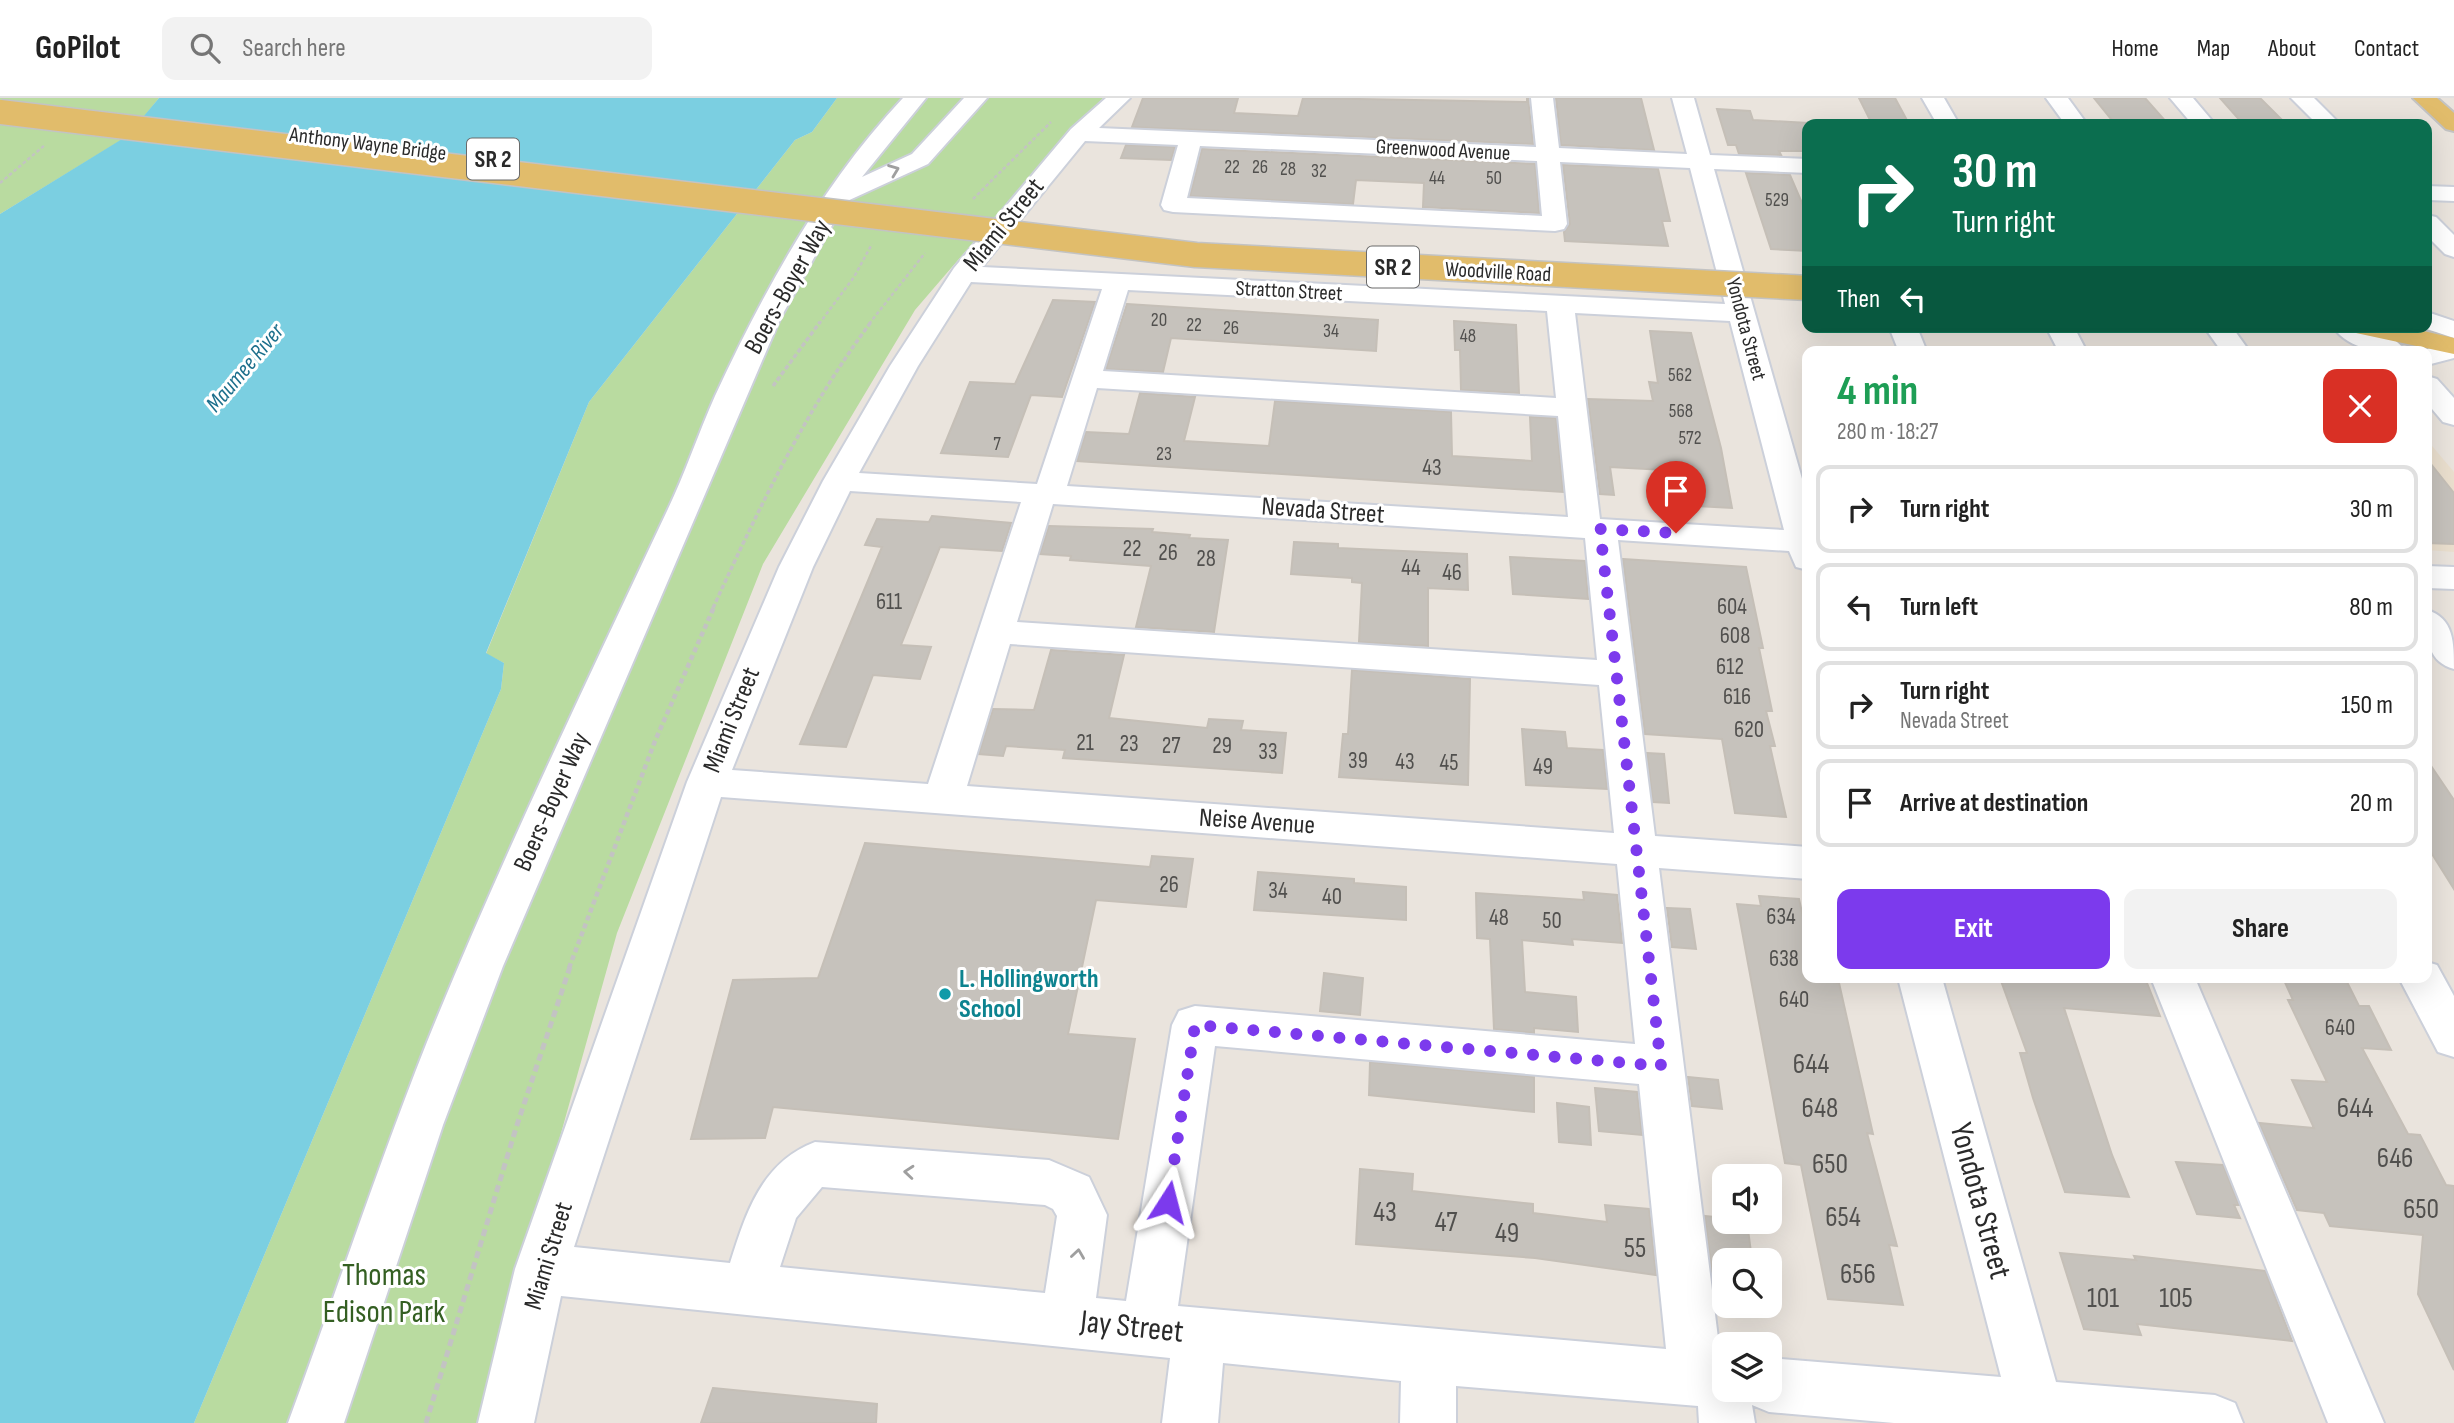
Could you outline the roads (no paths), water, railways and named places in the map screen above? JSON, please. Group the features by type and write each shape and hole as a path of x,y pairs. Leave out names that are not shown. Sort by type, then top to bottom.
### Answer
{"main road":[{"path":"2424,98 2454,124"},
{"name":"Anthony Wayne Bridge","path":"0,100 983,223"},
{"name":"Anthony Wayne Bridge","path":"0,112 983,223"},
{"name":"Woodville Road","path":"983,223 1243,245 1802,273"},
{"name":"Woodville Road","path":"983,223 1238,258 1802,288"}],"street":[{"name":"Boers-Boyer Way","path":"316,1423 420,1123 494,937 697,480 733,389 778,300 835,202 871,147 915,98"},
{"name":"Boers-Boyer Way","path":"835,202 861,184 920,159 976,98"},
{"name":"Miami Street","path":"506,1423 541,1269 707,782 796,567 839,481 904,366 963,274 1079,134 1119,98"},
{"name":"Yondota Street","path":"1683,98 1802,534"},
{"path":"1933,98 1945,119"},
{"path":"2057,98 2072,119"},
{"path":"2181,98 2200,119"},
{"path":"2302,98 2324,119"},
{"path":"1191,139 1174,205 1555,224 1548,155 1535,99"},
{"name":"Greenwood Avenue","path":"1079,134 1802,166"},
{"path":"2432,193 2454,194"},
{"path":"2432,227 2454,249"},
{"name":"Stratton Street","path":"963,274 1741,313"},
{"path":"943,799 1117,282"},
{"path":"1560,304 1572,408 1616,674 1661,1066 1716,1332"},
{"path":"2358,333 2381,346"},
{"path":"2432,351 2445,334"},
{"path":"1086,379 1572,408"},
{"path":"2432,391 2454,416"},
{"name":"Nevada Street","path":"839,481 1592,528 1802,548"},
{"path":"2432,577 2454,578"},
{"path":"2432,628 2454,657"},
{"path":"998,632 1616,674"},
{"name":"Neise Avenue","path":"707,782 1802,863"},
{"name":"Yondota Street","path":"1921,983 2038,1415"},
{"path":"2175,983 2356,1423"},
{"path":"2424,983 2454,1038"},
{"path":"1190,1423 1174,1332 1195,1025 1661,1066"},
{"path":"747,1289 780,1199 798,1172 815,1164 1049,1183 1071,1193 1082,1215 1067,1321"},
{"name":"Jay Street","path":"541,1269 1429,1357 1712,1388"},
{"path":"1428,1423 1429,1357"},
{"name":"Jay Street","path":"1782,1394 2038,1415 2215,1423"}],"water":[{"name":"Maumee River","path":"159,98 837,98 812,132 795,140 589,402 486,653 504,663 501,689 194,1423 0,1423 0,214 127,136"}],"place":[{"name":"L. Hollingworth School","path":"945,994"}],"park label":[{"name":"Thomas Edison Park","path":"384,1294"}]}
